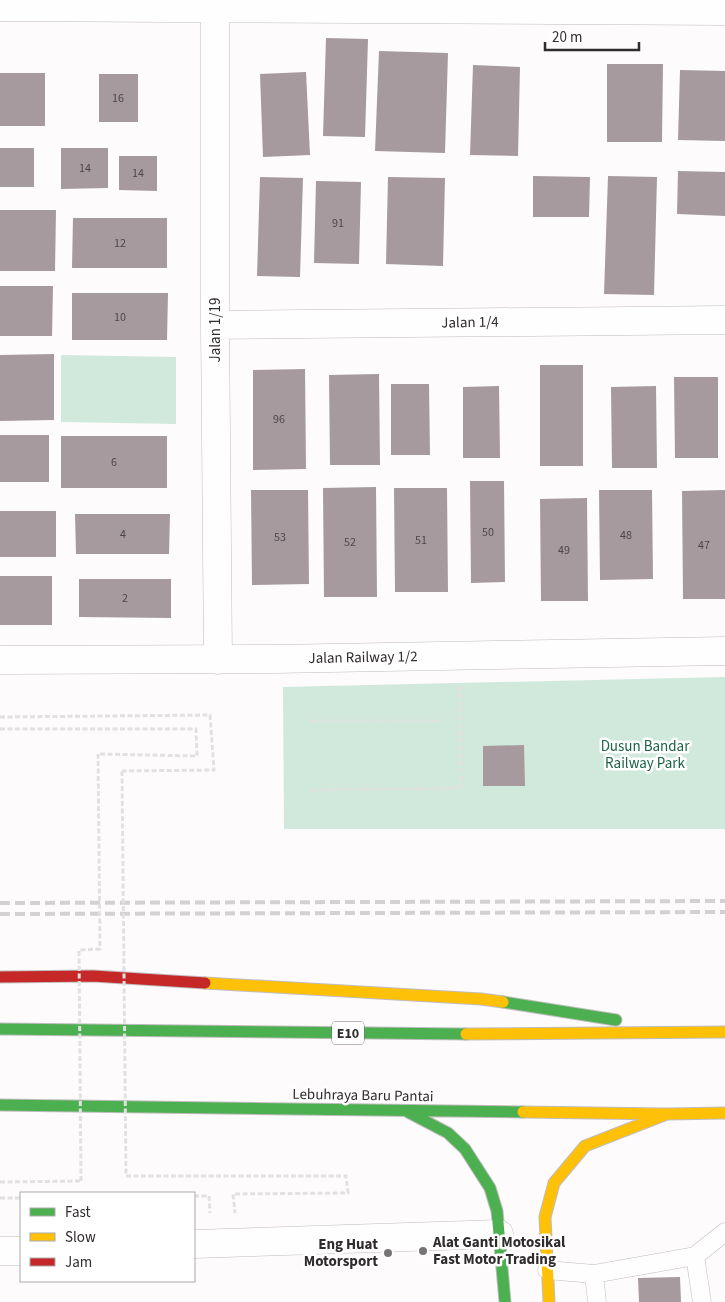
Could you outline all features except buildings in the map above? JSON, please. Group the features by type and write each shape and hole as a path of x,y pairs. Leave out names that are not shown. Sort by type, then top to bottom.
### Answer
{"main road":[{"path":"0,977 93,976 481,998 697,1033"},
{"name":"E10","path":"0,1029 439,1034 725,1032"},
{"name":"Lebuhraya Baru Pantai","path":"0,1105 667,1114 725,1113"},
{"path":"406,1111 448,1133 465,1149 490,1188 497,1212 500,1234 505,1302"},
{"path":"549,1302 545,1218 554,1183 585,1146 667,1114"}],"street":[{"path":"0,7 215,4 526,5 725,11"},
{"name":"Jalan 1/19","path":"215,4 218,660"},
{"name":"Jalan 1/4","path":"215,325 725,320"},
{"name":"Jalan Railway 1/2","path":"0,660 218,660 725,651"},
{"path":"195,1244 500,1234"},
{"path":"0,1251 20,1251"}],"lane":[{"path":"547,1270 594,1274 695,1256 725,1232"},
{"path":"695,1256 702,1302"},
{"path":"594,1274 597,1302"}],"path":[{"path":"311,790 461,788 460,685"},
{"path":"0,717 210,715 214,770 122,771 126,1176 346,1176 348,1193 233,1194"},
{"path":"310,721 440,721"},
{"path":"0,730 196,730 197,756 98,754 100,949 79,950 82,1181 0,1182"},
{"path":"195,1196 209,1196"},
{"path":"0,1198 20,1198"}],"green space":[{"path":"61,355 176,357 176,424 61,422"},
{"name":"Dusun Bandar Railway Park","path":"725,677 725,829 284,829 283,687"}],"railway":[{"path":"0,903 725,901"},
{"path":"0,914 725,912"}],"traffic: fast":[{"path":"503,1002 616,1020"},
{"path":"0,1029 466,1034"},
{"path":"0,1105 523,1112"},
{"path":"406,1111 448,1133 465,1149 490,1188 497,1211 505,1302"}],"traffic: slow":[{"path":"205,983 481,999 503,1002"},
{"path":"466,1034 725,1032"},
{"path":"523,1112 725,1113"},
{"path":"549,1302 545,1217 554,1183 585,1146 667,1114"}],"traffic: jam":[{"path":"0,977 93,976 205,983"}],"place":[{"name":"Alat Ganti Motosikal Fast Motor Trading","path":"423,1251"},
{"name":"Eng Huat Motorsport","path":"388,1253"}]}
